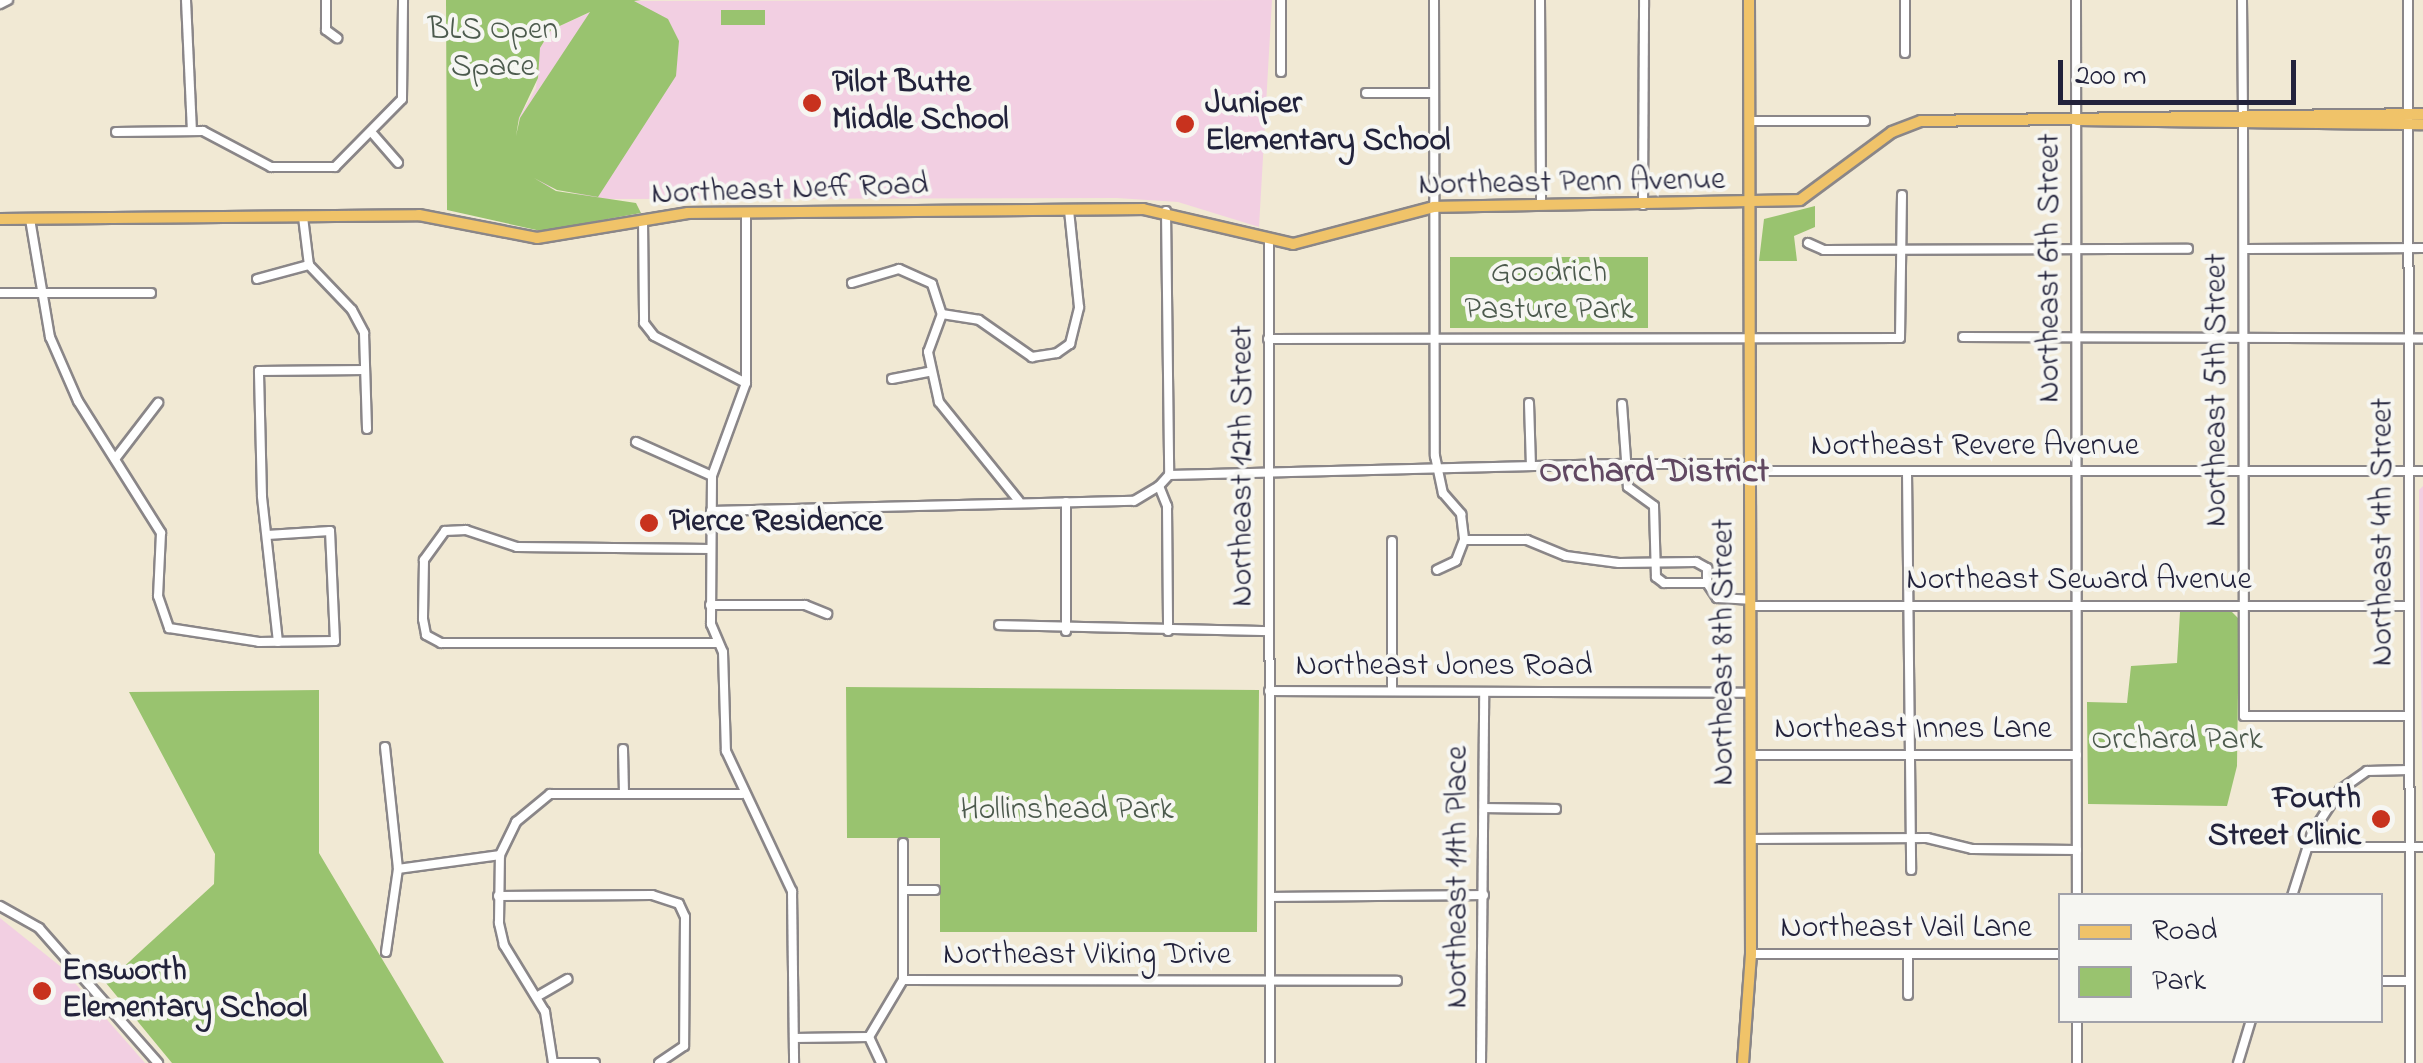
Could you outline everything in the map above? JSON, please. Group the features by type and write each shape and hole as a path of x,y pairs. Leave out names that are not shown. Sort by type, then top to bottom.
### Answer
{"main road":[{"name":"Northeast 8th Street","path":"1743,1063 1750,954 1749,0"},
{"path":"2408,119 2423,114"},
{"name":"Northeast Penn Avenue","path":"1166,211 1269,241 1306,243 1434,207 1748,205 1816,193 1892,132 1921,120 2408,119"},
{"path":"2408,119 2423,124"},
{"name":"Northeast Neff Road","path":"0,219 418,214 537,238 642,220 746,212 1166,211"}],"street":[{"path":"0,4 8,0"},
{"path":"186,0 192,130"},
{"path":"326,0 326,30 336,38"},
{"path":"116,132 192,130 230,140 271,168 335,167 373,134 404,89 403,0"},
{"path":"1281,0 1281,72"},
{"path":"1434,0 1435,339 1440,468 1446,499 1461,514 1464,540 1456,561 1436,570"},
{"path":"1540,0 1541,207"},
{"path":"1644,0 1644,206"},
{"path":"1905,0 1905,53"},
{"name":"Northeast 6th Street","path":"2076,0 2077,893"},
{"name":"Northeast 5th Street","path":"2242,0 2244,716 2409,716"},
{"name":"Northeast 4th Street","path":"2408,0 2410,1060"},
{"path":"1366,93 1434,92"},
{"path":"1749,121 1865,121"},
{"path":"373,134 398,163"},
{"path":"1268,339 1900,338 1902,195"},
{"path":"942,314 979,320 1032,356 1057,354 1070,344 1079,307 1070,210"},
{"path":"711,511 1134,501 1159,486 1169,475 1166,211"},
{"path":"746,212 746,383 712,476 710,604 718,643 726,752 742,794 792,891 794,1063"},
{"path":"302,217 309,265 358,318 366,370 367,429"},
{"path":"30,219 38,292 78,401 161,533 158,596 170,628 188,636 278,642 335,640 330,531 266,536"},
{"path":"642,220 644,323 654,336 746,383"},
{"name":"Northeast 12th Street","path":"1269,241 1270,691"},
{"path":"1808,243 1824,250 2188,249"},
{"path":"2244,249 2423,248"},
{"path":"257,279 309,265"},
{"path":"852,284 899,269 918,273 932,284 942,314 928,352 929,372 939,402 1019,502"},
{"path":"0,293 152,293"},
{"path":"1963,337 2423,339"},
{"path":"278,642 266,536 259,371 366,370"},
{"path":"892,380 929,372"},
{"path":"115,459 158,403"},
{"path":"1529,403 1531,466"},
{"path":"1464,540 1527,540 1566,556 1656,561 1704,564 1706,584 1664,583 1656,577 1656,561 1654,506 1628,487 1622,404"},
{"path":"636,442 712,476"},
{"name":"Northeast Revere Avenue","path":"1169,475 1626,464 1737,464 1750,471 2423,471"},
{"path":"1908,472 1906,756 1911,870"},
{"path":"1159,486 1167,506 1168,631"},
{"path":"1066,502 1066,630"},
{"path":"711,549 517,547 466,530 445,531 424,560 424,619 426,635 441,643 718,643"},
{"path":"1392,541 1392,690"},
{"name":"Northeast Seward Avenue","path":"1706,584 1717,598 1750,603 2408,606"},
{"path":"710,604 805,605 827,614"},
{"path":"999,625 1066,630 1269,631"},
{"name":"Northeast Jones Road","path":"1270,1063 1270,691 1750,693"},
{"name":"Northeast 11th Place","path":"1481,1063 1484,692"},
{"path":"385,747 398,869 386,952"},
{"path":"623,749 624,793"},
{"name":"Northeast Innes Lane","path":"1750,755 2077,756"},
{"path":"2293,893 2327,806 2353,778 2367,771 2409,770"},
{"path":"595,1063 553,1063 538,996 504,946 498,896 500,855 516,822 540,796 742,794"},
{"path":"1484,808 1556,809"},
{"path":"1750,838 1908,838 1972,850 2077,850"},
{"path":"869,1037 904,980 903,843"},
{"path":"2308,847 2423,846"},
{"path":"398,869 500,855"},
{"path":"903,890 935,890"},
{"path":"498,896 652,895 679,904 685,917 684,1046 660,1063"},
{"path":"1270,896 1484,896"},
{"path":"0,906 39,928 158,1063"},
{"name":"Northeast Vail Lane","path":"1750,954 2058,954"},
{"path":"1908,954 1908,995"},
{"path":"538,996 567,979"},
{"name":"Northeast Viking Drive","path":"904,980 1396,981"},
{"path":"2383,981 2409,981"},
{"path":"2078,1023 2078,1063"},
{"path":"2238,1063 2251,1023"},
{"path":"794,1038 869,1037"},
{"path":"869,1037 881,1063"},
{"path":"2410,1060 2423,1057"}],"shaded area":[{"name":"Pilot Butte Middle School","path":"1272,0 1259,227 1178,202 1117,198 598,199 541,185 518,150 519,118 536,88 540,48 551,30 615,1"},
{"path":"2423,486 2423,838 2419,490"},
{"name":"Ensworth Elementary School","path":"0,918 60,966 145,1063 0,1063"}],"green space":[{"name":"BLS Open Space","path":"446,0 641,0 634,1 668,19 679,41 676,76 598,197 557,190 534,178 556,191 636,203 641,213 541,231 447,210","holes":["590,12 520,118 516,136 519,118 538,78 540,48 551,30"]},
{"path":"721,10 765,10 765,25 721,25"},
{"path":"1815,206 1815,227 1794,236 1797,261 1759,261 1764,219"},
{"name":"Goodrich Pasture Park","path":"1450,257 1648,257 1648,328 1450,328"},
{"name":"Orchard Park","path":"2180,612 2232,612 2239,619 2237,766 2227,806 2088,804 2087,702 2127,703 2131,666 2177,663"},
{"name":"Hollinshead Park","path":"846,687 1259,690 1257,932 940,932 940,838 847,838"},
{"path":"319,690 319,853 444,1063 172,1063 106,983 214,884 215,854 129,692"}],"place":[{"name":"Pilot Butte Middle School","path":"812,103"},
{"name":"Juniper Elementary School","path":"1185,124"},
{"name":"Pierce Residence","path":"649,523"},
{"name":"Fourth Street Clinic","path":"2381,819"},
{"name":"Ensworth Elementary School","path":"42,991"}],"district":[{"name":"Orchard District","path":"1654,473"}]}
